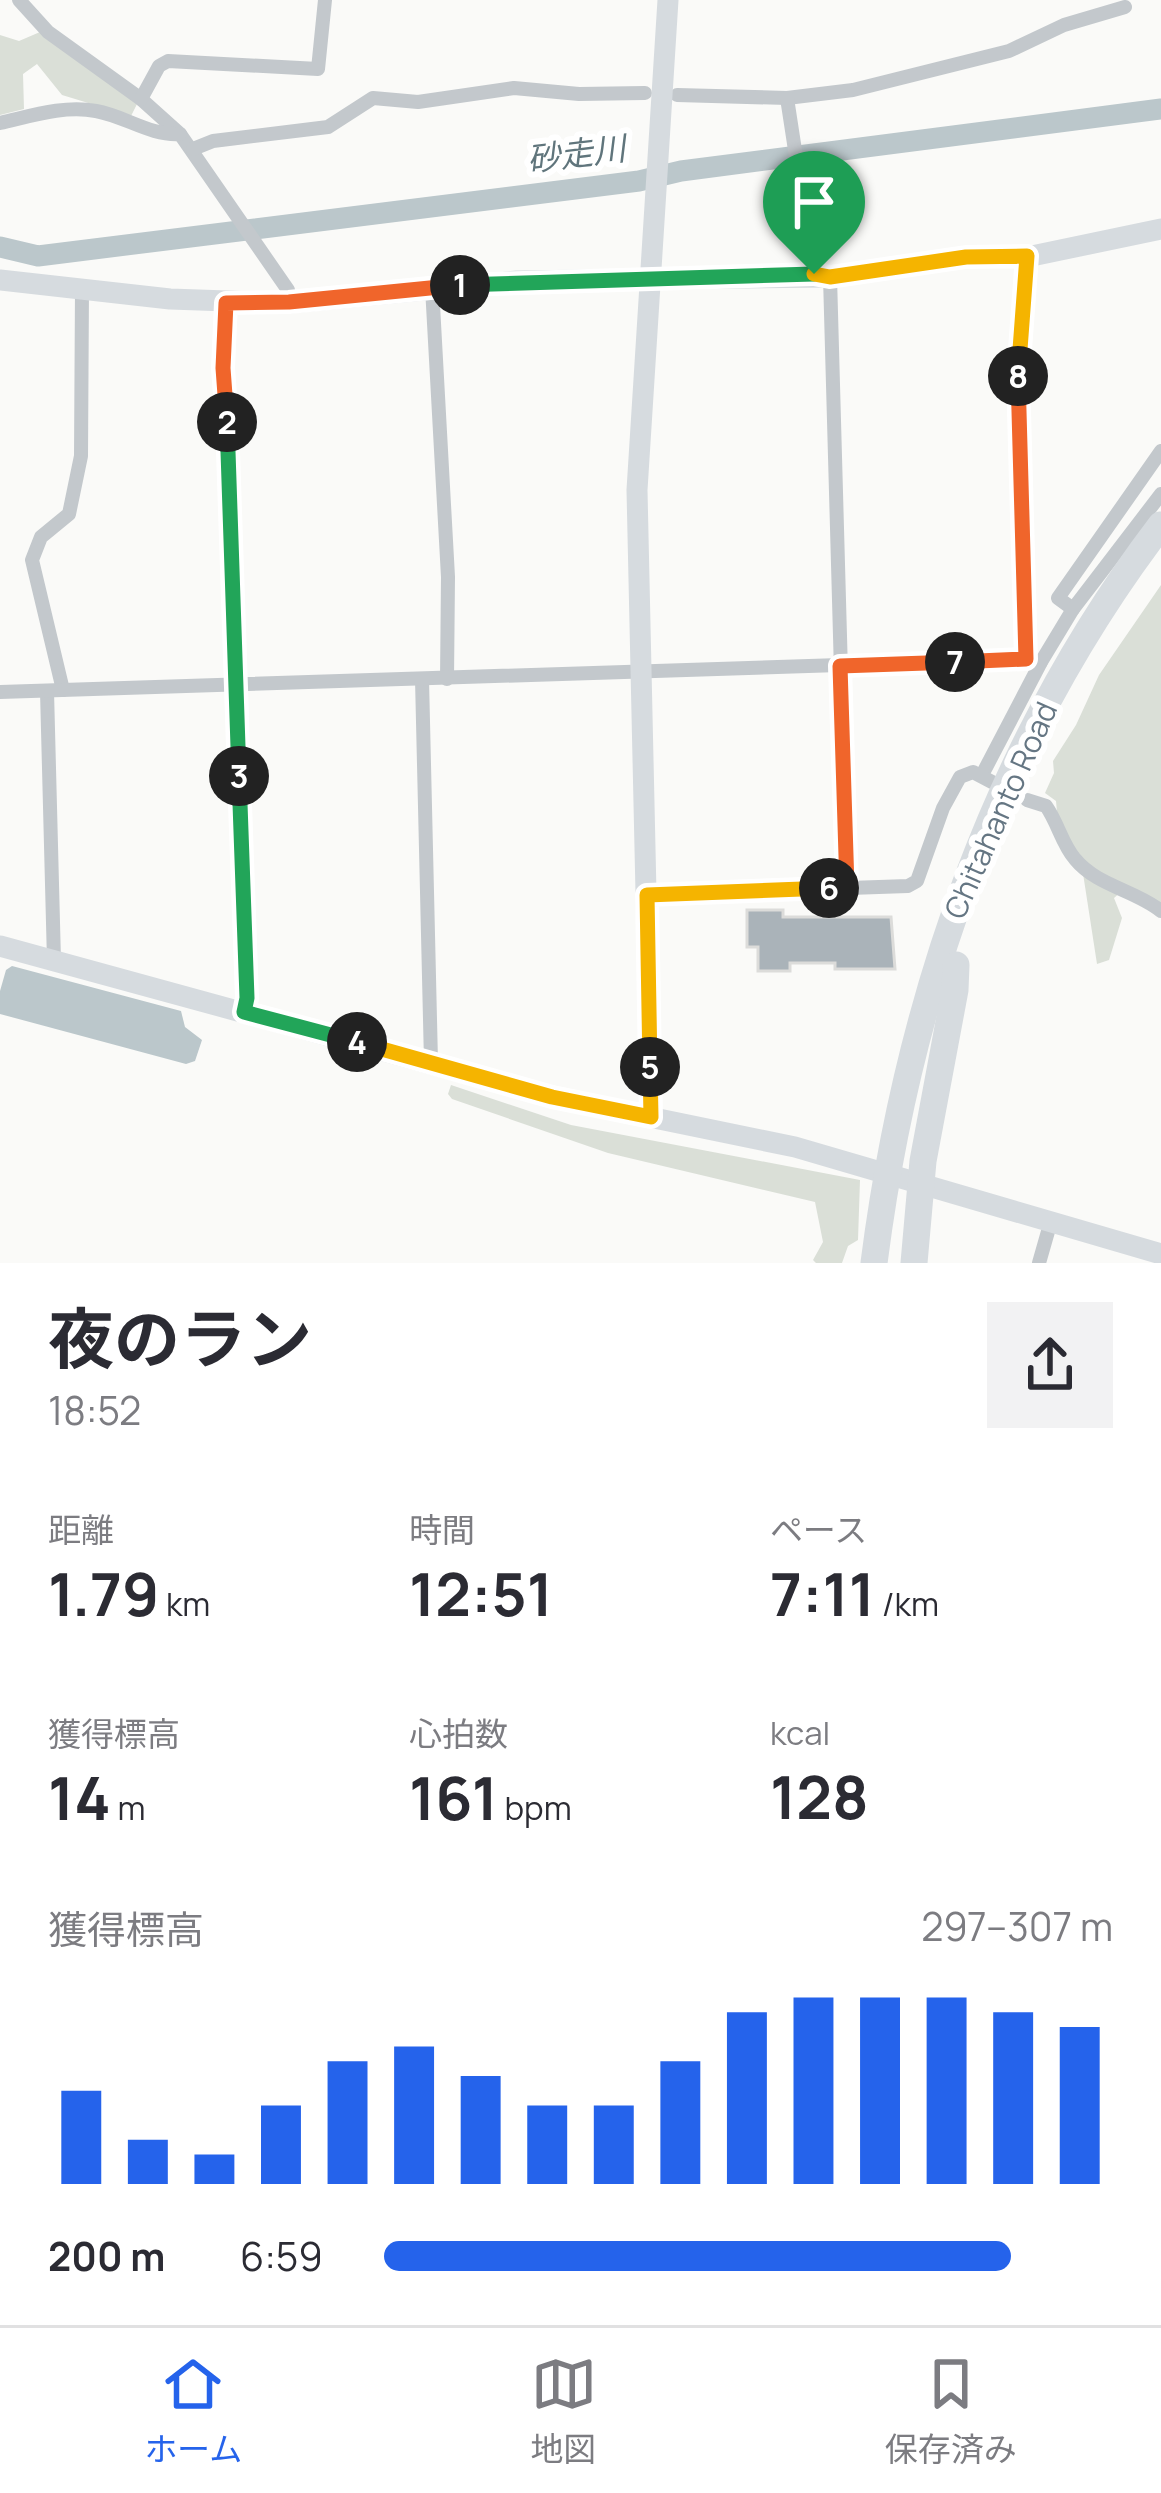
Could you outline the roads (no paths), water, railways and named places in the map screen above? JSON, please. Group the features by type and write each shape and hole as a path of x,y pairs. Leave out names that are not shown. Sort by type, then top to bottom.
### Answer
{"highway":[{"name":"Chitahanto Road","path":"874,1263 919,1024 967,872 1054,686 1161,525"},
{"name":"Chitahanto Road","path":"892,1263 922,1090 984,878 1033,767 1102,642 1161,553"},
{"path":"914,1263 923,1161 956,965"}],"street":[{"path":"20,0 48,32 141,99 180,134 288,290 289,302"},
{"path":"141,99 159,66 168,61 315,70 321,63 325,0"},
{"path":"651,1117 638,490 668,0"},
{"path":"676,95 787,98 853,90 1009,51 1064,25 1125,8"},
{"path":"193,149 213,142 328,127 373,98 418,102 514,88 646,93"},
{"path":"787,98 822,275 847,887"},
{"path":"0,123 82,109 180,134"},
{"path":"0,280 226,303 289,302 432,287 822,275 966,257 1027,256 1161,230"},
{"path":"1027,256 1018,346 1033,661"},
{"path":"432,287 448,578 447,679"},
{"path":"54,961 55,690 32,560 41,537 69,514 81,456 82,289"},
{"path":"226,303 223,368 244,1012"},
{"path":"1073,609 1058,598 1161,452"},
{"path":"647,895 908,886 917,881 954,785 965,773 987,779 1033,661 1161,494"},
{"path":"0,692 1033,661"},
{"path":"422,679 431,1062"},
{"path":"1027,800 1046,806 1075,860 1096,878 1161,911"},
{"path":"0,946 552,1097 768,1140 864,1165 1161,1254"},
{"path":"1039,1263 1051,1221"}],"waterway":[{"name":"砂走川","path":"0,247 38,256 639,181 681,171 1161,109"}]}
